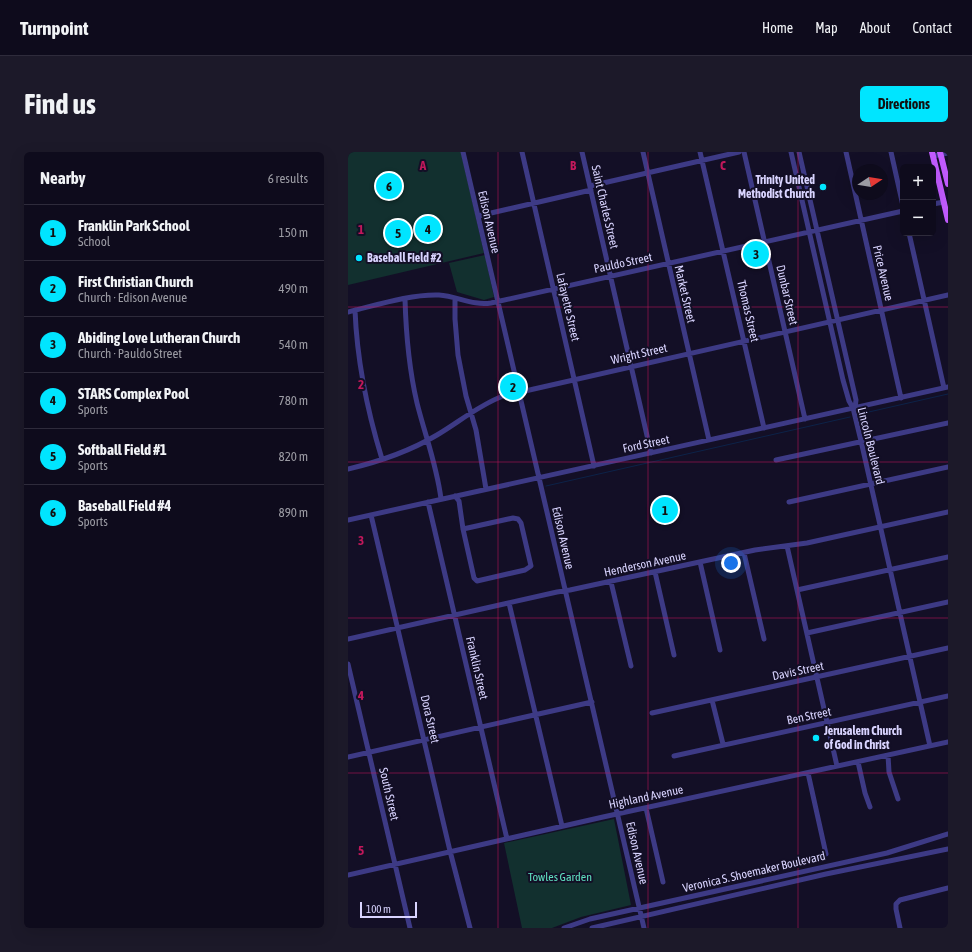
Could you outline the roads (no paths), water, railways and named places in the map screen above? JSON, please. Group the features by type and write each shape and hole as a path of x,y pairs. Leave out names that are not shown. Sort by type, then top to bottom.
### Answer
{"main road":[{"path":"941,153 948,184"},
{"path":"932,154 948,220"}],"street":[{"name":"Edison Avenue","path":"463,152 644,928"},
{"name":"Lafayette Street","path":"522,152 594,466"},
{"name":"Saint Charles Street","path":"582,152 651,453"},
{"name":"Market Street","path":"643,152 709,440"},
{"name":"Thomas Street","path":"700,152 764,428"},
{"path":"478,216 648,173 739,152"},
{"name":"Dunbar Street","path":"744,152 805,419"},
{"name":"Lincoln Boulevard","path":"791,152 849,401 854,408 930,746"},
{"name":"Lincoln Boulevard","path":"799,152 856,400 854,408"},
{"name":"Price Avenue","path":"846,152 901,398"},
{"path":"891,152 902,200"},
{"path":"932,154 948,153"},
{"path":"936,203 944,202"},
{"name":"Pauldo Street","path":"348,312 426,295 445,296 480,304 491,303 900,212"},
{"path":"910,236 946,388"},
{"name":"Wright Street","path":"348,469 382,460 428,440 490,401 503,396 948,295"},
{"path":"455,298 458,355 480,449 486,489"},
{"path":"405,299 406,337 410,365 417,402 436,468 442,499"},
{"path":"355,310 362,378 367,408 382,460"},
{"name":"Ford Street","path":"348,520 946,388"},
{"path":"776,460 948,423"},
{"path":"789,502 948,467"},
{"path":"455,496 459,502 463,529 474,578 477,581 525,570 531,566 523,528 518,519 513,518 463,529"},
{"name":"Franklin Street","path":"428,502 507,839"},
{"name":"Henderson Avenue","path":"348,639 509,602 611,582 744,552 787,546 948,512"},
{"name":"Dora Street","path":"371,515 450,851 470,928"},
{"path":"787,546 837,766"},
{"path":"744,552 764,639"},
{"path":"797,590 948,557"},
{"path":"700,562 720,650"},
{"path":"655,572 674,655"},
{"path":"611,582 631,666"},
{"path":"509,602 562,826"},
{"path":"807,633 948,602"},
{"name":"Davis Street","path":"652,713 948,648"},
{"name":"South Street","path":"348,664 410,928"},
{"name":"Ben Street","path":"674,756 948,696"},
{"path":"712,700 724,744"},
{"path":"348,757 592,702"},
{"name":"Highland Avenue","path":"348,875 562,826 948,742"},
{"path":"888,755 889,772 898,799"},
{"path":"858,762 865,793 870,807"},
{"path":"808,772 826,854"},
{"path":"646,808 663,882"},
{"name":"Veronica S. Shoemaker Boulevard","path":"564,928 590,919 887,853 948,834"},
{"name":"Veronica S. Shoemaker Boulevard","path":"592,928 826,874 948,849"},
{"path":"900,928 896,904 900,900 948,888"}],"water":[{"path":"432,224 434,233 437,233 438,236 425,239 423,226"}],"waterway":[{"path":"860,414 948,394"},
{"path":"546,486 850,417"}],"place":[{"name":"Baseball Field #4","path":"389,186"},
{"name":"Trinity United Methodist Church","path":"823,187"},
{"name":"STARS Complex Pool","path":"428,229"},
{"name":"Softball Field #1","path":"398,233"},
{"name":"Abiding Love Lutheran Church","path":"756,254"},
{"name":"Baseball Field #2","path":"359,258"},
{"name":"First Christian Church","path":"513,387"},
{"name":"Franklin Park School","path":"665,510"},
{"name":"Jerusalem Church of God in Christ","path":"816,738"}],"park label":[{"name":"Towles Garden","path":"560,877"}]}
